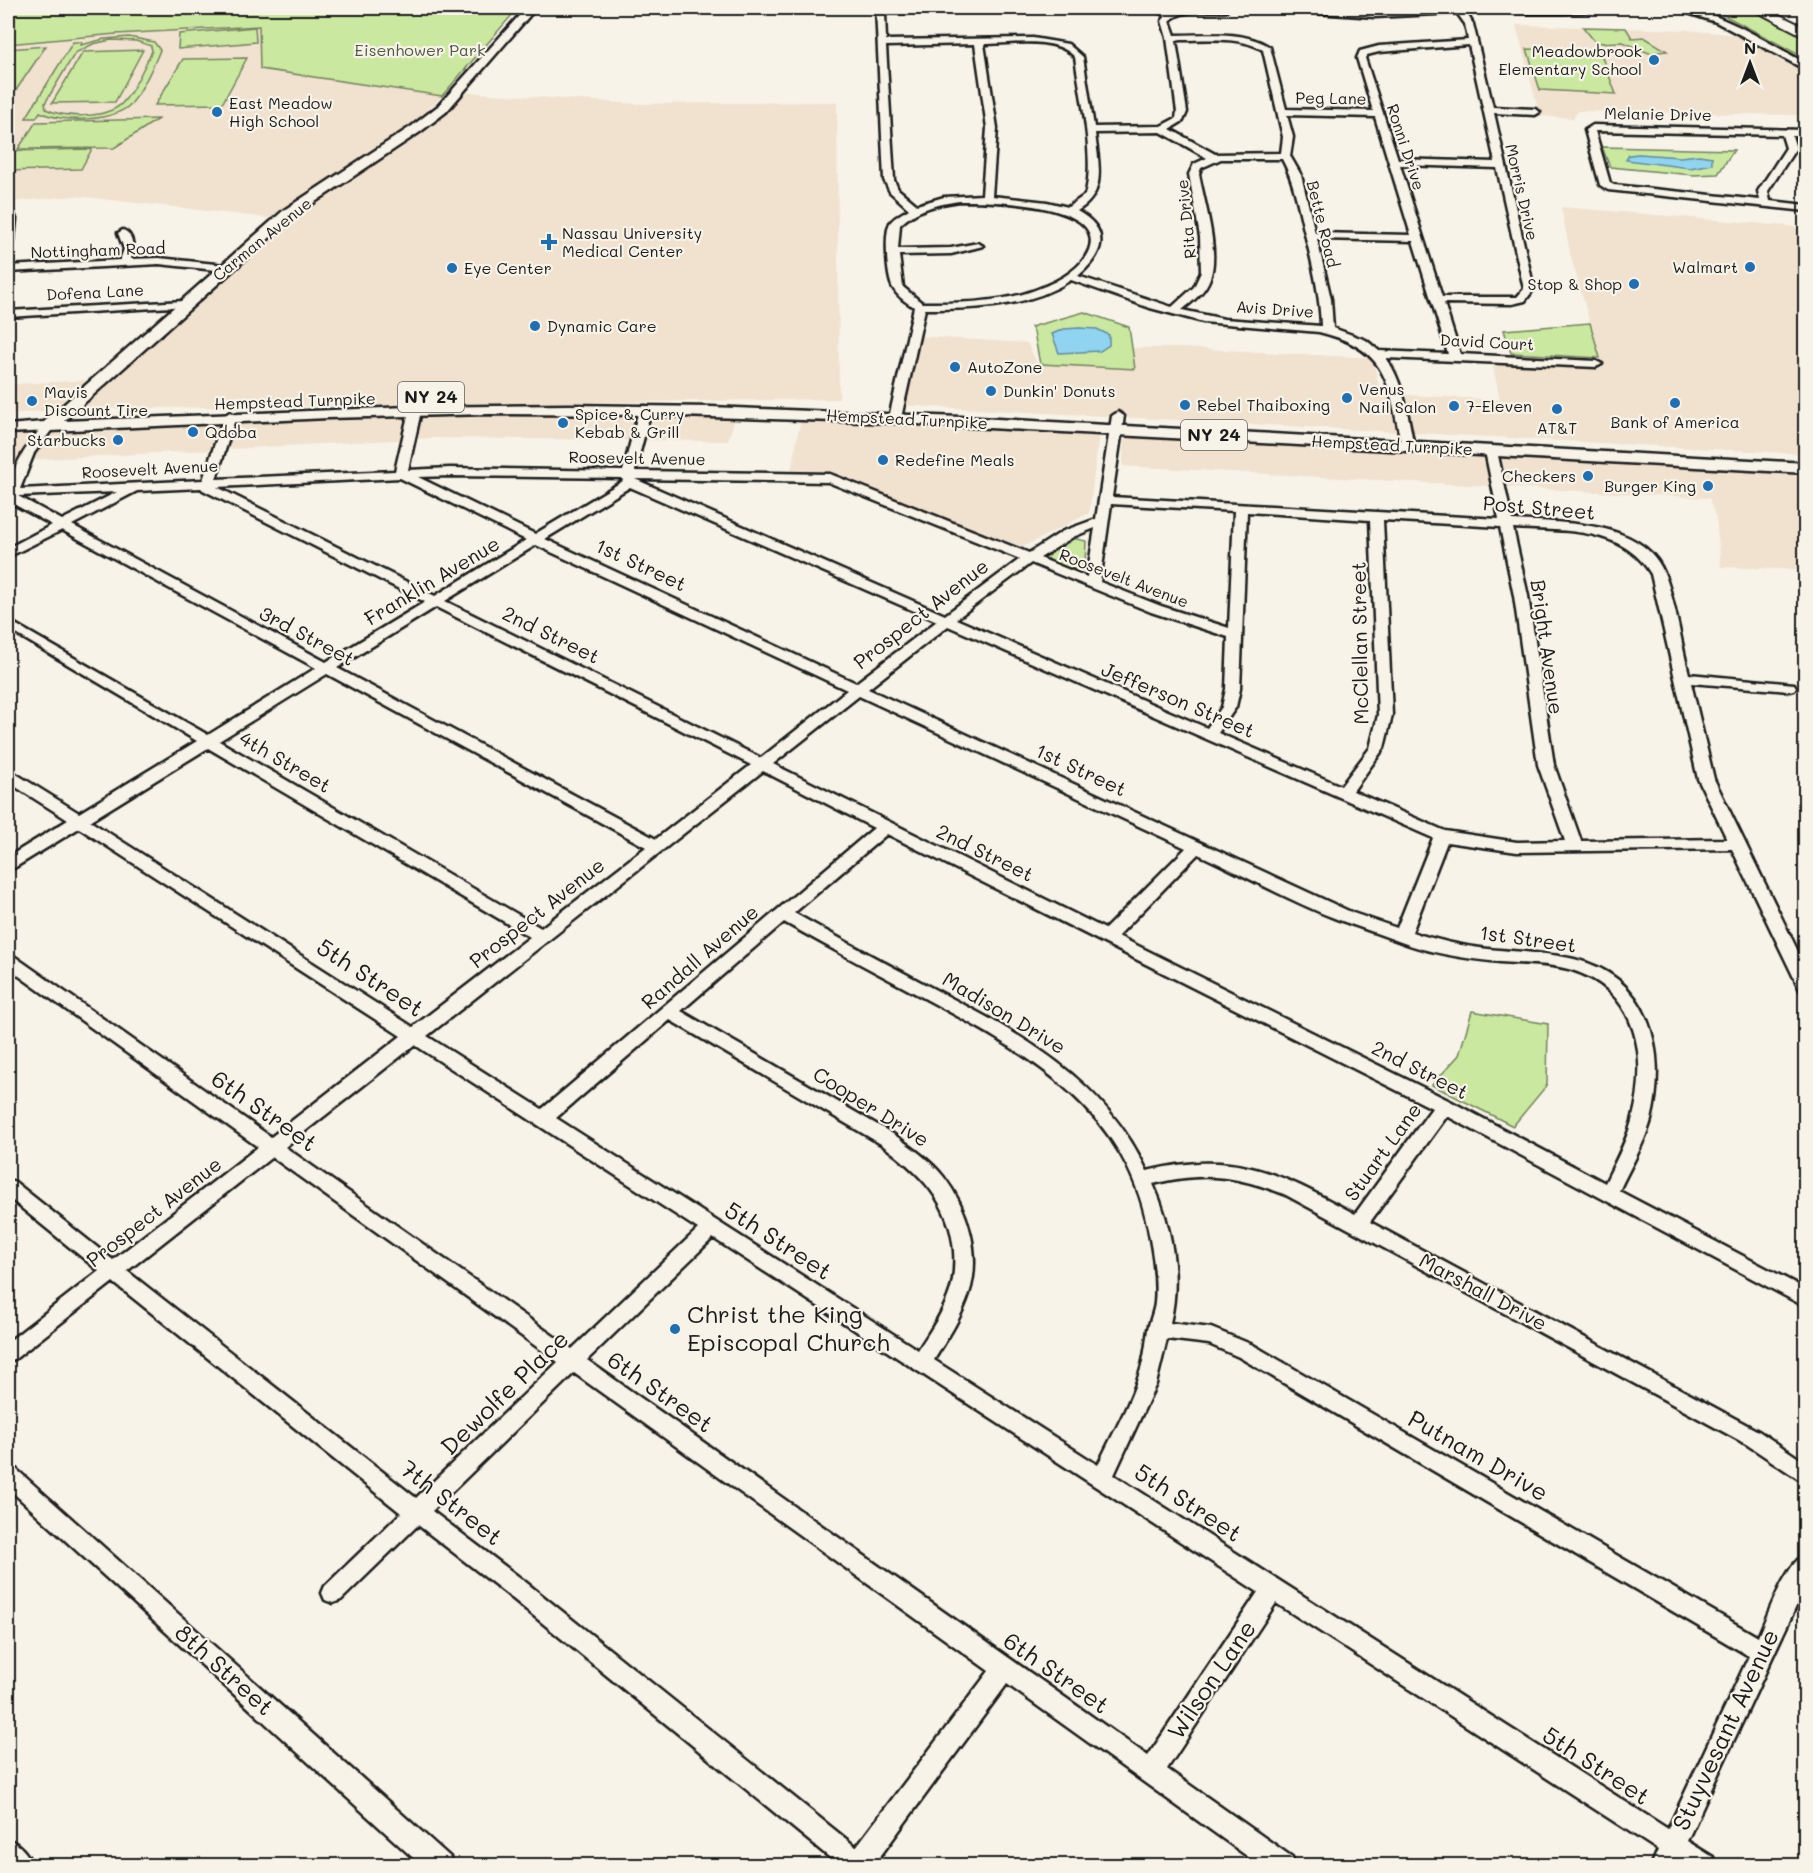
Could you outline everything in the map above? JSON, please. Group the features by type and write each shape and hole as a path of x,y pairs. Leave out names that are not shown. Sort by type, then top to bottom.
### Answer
{"highway":[{"path":"1757,8 1806,33"},
{"path":"1770,8 1806,26"}],"main road":[{"name":"Carman Avenue","path":"48,427 288,213 416,129 442,109 531,8"},
{"name":"Hempstead Turnpike","path":"8,415 250,402 465,396 649,396 1406,439 1806,454"},
{"name":"Hempstead Turnpike","path":"8,429 230,416 415,411 897,411"},
{"name":"Hempstead Turnpike","path":"1406,439 1491,451 1806,468"}],"street":[{"path":"914,208 894,190 889,180 880,9 1089,8"},
{"path":"1154,8 1171,15"},
{"path":"1163,129 1180,118 1182,112 1171,38 1166,21 1171,15 1184,11 1226,8"},
{"path":"1286,8 1357,14 1394,10 1599,8"},
{"path":"1676,8 1719,20 1806,67"},
{"name":"Morris Drive","path":"1438,300 1506,302 1521,299 1528,292 1469,24 1460,10"},
{"name":"Bette Road","path":"1171,38 1240,39 1264,45 1269,53 1288,136 1285,156 1296,175 1311,236 1326,299 1327,330"},
{"path":"979,42 992,128 987,198"},
{"path":"882,43 1046,42 1074,51 1079,57 1089,130 1092,192 1088,200 1069,211"},
{"name":"Ronni Drive","path":"1455,357 1362,58 1363,53 1379,50 1473,42"},
{"path":"1488,110 1535,112"},
{"name":"Peg Lane","path":"1282,112 1379,114"},
{"name":"Melanie Drive","path":"1806,133 1656,128 1593,128 1590,130 1605,185 1612,188 1766,202 1806,208"},
{"path":"1089,130 1163,129 1212,157 1285,156"},
{"path":"1766,202 1763,191 1791,148 1786,132"},
{"name":"Rita Drive","path":"1174,311 1196,292 1206,272 1205,249 1194,174 1197,166 1212,157"},
{"path":"1396,162 1499,165"},
{"path":"987,198 1041,204 1069,211 1092,228 1095,243 1091,258 1072,278 1037,293 1006,301 960,306 920,306 900,293 897,287 894,226 914,208 939,201 987,198"},
{"path":"8,211 11,219 8,250"},
{"path":"123,233 129,249 125,262"},
{"path":"1311,236 1418,238"},
{"path":"894,252 951,251 978,246"},
{"name":"Nottingham Road","path":"8,269 159,261 225,268"},
{"name":"Avis Drive","path":"1072,278 1205,319 1238,324 1327,330 1353,338 1377,354 1389,372 1406,439"},
{"name":"Dofena Lane","path":"8,314 184,304"},
{"path":"897,411 920,306"},
{"name":"David Court","path":"1377,354 1596,364"},
{"path":"628,478 645,410"},
{"path":"402,474 415,411"},
{"path":"209,483 230,416"},
{"path":"1093,584 1117,423"},
{"path":"10,493 28,452 48,427"},
{"name":"Bright Avenue","path":"1491,451 1521,596 1546,765 1553,790 1575,846"},
{"name":"Roosevelt Avenue","path":"10,493 450,472 628,478 830,478 1093,584 1202,625 1236,635"},
{"name":"1st Street","path":"402,474 536,540 1347,917 1402,936 1473,952 1574,965 1605,979 1630,1000 1638,1013 1644,1033 1647,1076 1646,1096 1634,1142 1608,1193"},
{"name":"Franklin Avenue","path":"8,864 536,540 628,478"},
{"name":"Jefferson Street","path":"628,478 946,621 1442,836 1517,847 1736,844"},
{"name":"2nd Street","path":"209,483 207,487 1444,1106 1806,1299"},
{"path":"8,553 138,486"},
{"name":"3rd Street","path":"10,493 10,497 657,846"},
{"name":"Post Street","path":"1105,500 1596,530 1626,540 1646,554 1658,574 1707,780 1736,844 1798,953 1806,986"},
{"path":"1209,735 1228,708 1233,689 1241,508"},
{"name":"McClellan Street","path":"1343,793 1362,771 1377,748 1385,715 1376,516"},
{"name":"Prospect Avenue","path":"8,1353 946,621 1029,558 1068,534 1103,521"},
{"name":"4th Street","path":"8,624 541,936"},
{"path":"1682,678 1789,687"},
{"name":"5th Street","path":"8,775 1273,1589 1668,1855 1704,1866"},
{"name":"Randall Avenue","path":"543,1119 886,826"},
{"path":"1402,936 1442,836"},
{"path":"1107,937 1196,847"},
{"name":"Madison Drive","path":"782,914 996,1029 1035,1053 1064,1075 1093,1103 1117,1134 1144,1179 1152,1200 1163,1252 1165,1303 1148,1377 1102,1479"},
{"name":"6th Street","path":"8,960 1283,1866"},
{"name":"Cooper Drive","path":"668,1011 887,1139 914,1158 935,1178 951,1202 957,1216 965,1254 962,1283 957,1299 921,1363"},
{"name":"Stuart Lane","path":"1358,1224 1444,1106"},
{"name":"Marshall Drive","path":"1144,1179 1194,1167 1219,1167 1257,1174 1293,1190 1753,1438 1806,1475"},
{"name":"7th Street","path":"8,1187 417,1512 515,1587 858,1865"},
{"name":"Dewolfe Place","path":"333,1593 711,1228"},
{"name":"Putnam Drive","path":"1158,1330 1211,1336 1246,1351 1763,1652"},
{"name":"8th Street","path":"8,1475 441,1866"},
{"name":"Stuyvesant Avenue","path":"1668,1855 1795,1582 1806,1564"},
{"name":"Wilson Lane","path":"1151,1772 1273,1589"},
{"path":"858,1865 1005,1668"},
{"path":"8,1851 21,1866"}],"shaded area":[{"name":"Meadowbrook Elementary School","path":"1516,25 1686,30 1738,35 1805,71 1805,115 1578,111 1573,118 1540,116"},
{"name":"East Meadow High School","path":"260,26 260,69 442,96 410,128 269,218 76,196 8,202 8,44 116,34"},
{"name":"Nassau University Medical Center","path":"463,92 637,104 837,102 839,399 78,409 232,265 290,219"},
{"path":"1561,207 1788,226 1805,230 1805,454 898,405 913,336 1027,343 1037,363 1124,369 1121,348 1183,348 1372,358 1382,397 1407,398 1407,395 1500,400 1492,362 1603,368 1571,257"},
{"path":"91,380 56,410 8,414 8,390 16,384"},
{"path":"446,415 735,417 728,441 431,438 8,461 8,435 220,421 409,416 427,418"},
{"path":"801,418 1099,434 1089,513 1023,547 833,474 791,471"},
{"path":"1124,437 1805,474 1805,570 1721,567 1716,518 1709,498 1123,466"}],"green space":[{"name":"Eisenhower Park","path":"8,8 518,8 442,96 260,69 259,26 116,34 8,44"},
{"path":"1700,8 1750,8 1805,37 1805,58 1720,13"},
{"path":"255,27 256,42 178,49 179,34"},
{"path":"1583,27 1626,28 1632,38 1644,37 1667,51 1649,53 1623,42 1596,43"},
{"path":"129,37 154,42 160,50 143,86 131,104 112,114 87,119 61,118 40,112 36,118 26,118 73,42 82,42 81,45 104,39","holes":["111,40 136,41 151,46 152,51 133,89 118,106 99,114 76,116 46,109 45,103 75,53 93,44"]},
{"path":"46,46 8,102 8,49"},
{"path":"1527,49 1600,52 1616,94 1540,90"},
{"path":"143,50 115,102 52,103 83,52"},
{"path":"247,58 222,104 155,105 183,59"},
{"path":"158,119 114,148 18,149 36,122"},
{"path":"1602,147 1734,150 1718,174 1693,175 1610,167"},
{"path":"92,149 81,169 8,171 9,151"},
{"path":"1084,312 1129,327 1135,369 1040,364 1031,327"},
{"path":"1590,323 1600,358 1511,353 1504,330"},
{"path":"1072,538 1086,541 1085,567 1066,568 1048,559 1049,553"},
{"path":"1472,1011 1548,1024 1547,1085 1513,1126 1432,1085 1459,1055"}],"water":[{"path":"1629,155 1680,157 1699,155 1712,157 1712,164 1690,168 1626,160"},
{"path":"1064,329 1097,329 1109,335 1109,345 1100,351 1059,353 1052,334"}],"place":[{"name":"Meadowbrook Elementary School","path":"1654,60"},
{"name":"East Meadow High School","path":"217,112"},
{"name":"Nassau University Medical Center","path":"549,242"},
{"name":"Walmart","path":"1750,267"},
{"name":"Eye Center","path":"452,268"},
{"name":"Stop & Shop","path":"1634,284"},
{"name":"Dynamic Care","path":"535,326"},
{"name":"AutoZone","path":"955,367"},
{"name":"Dunkin' Donuts","path":"991,391"},
{"name":"Venus Nail Salon","path":"1347,398"},
{"name":"Mavis Discount Tire","path":"32,401"},
{"name":"Bank of America","path":"1675,403"},
{"name":"Rebel Thaiboxing","path":"1185,405"},
{"name":"7-Eleven","path":"1454,406"},
{"name":"AT&T","path":"1557,409"},
{"name":"Spice & Curry Kebab & Grill","path":"563,423"},
{"name":"Qdoba","path":"193,432"},
{"name":"Starbucks","path":"118,440"},
{"name":"Redefine Meals","path":"883,460"},
{"name":"Checkers","path":"1588,476"},
{"name":"Burger King","path":"1708,486"},
{"name":"Christ the King Episcopal Church","path":"675,1329"}]}
